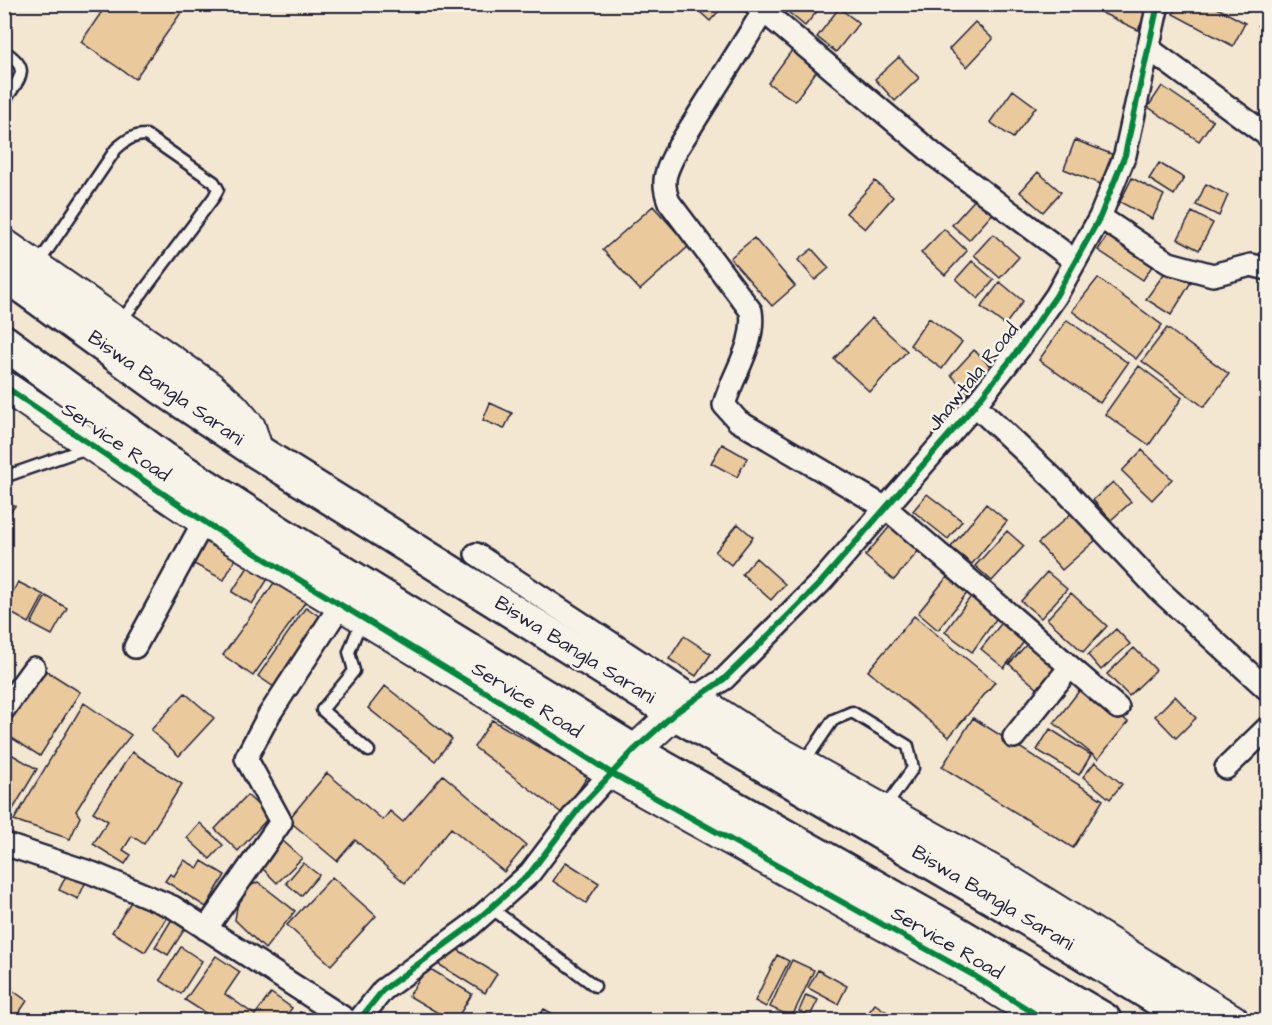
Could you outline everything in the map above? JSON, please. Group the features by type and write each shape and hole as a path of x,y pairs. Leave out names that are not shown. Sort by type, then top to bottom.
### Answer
{"main road":[{"name":"Biswa Bangla Sarani","path":"4,273 160,387 258,452 685,705 1005,904 1137,972 1193,1020"},
{"path":"4,342 165,460 622,762 944,926 1104,1020"}],"street":[{"name":"Jhawtala Road","path":"685,705 724,679 822,581 975,405 1019,349 1056,296 1100,217 1125,155 1158,4"},
{"path":"1075,261 938,158 759,8 665,173 664,188 669,202 752,311 751,338 729,386 724,405 738,421 886,508 1118,708"},
{"path":"1148,48 1268,136"},
{"path":"1100,217 1168,263 1213,275 1251,265 1268,268"},
{"path":"4,244 210,387 250,427 258,452"},
{"name":"Service Road","path":"4,386 204,521 351,612 488,694 622,762 1045,1020"},
{"path":"975,405 1056,481 1159,590 1268,690"},
{"path":"135,647 204,521"},
{"path":"476,554 685,705 767,745 997,873 1137,972 1233,1020"},
{"path":"207,929 281,822 246,758 269,715 351,612"},
{"path":"1014,737 1070,667"},
{"path":"4,709 34,668"},
{"path":"359,1020 382,990 469,927 530,873 582,806 622,762 685,705"},
{"path":"1226,768 1268,728"},
{"path":"4,844 109,880 173,907 347,1020"}],"lane":[{"path":"4,51 19,60 22,68 4,102"},
{"path":"36,267 116,148 136,135 146,135 214,182 218,189 119,324"},
{"path":"4,477 93,446"},
{"path":"351,612 350,652 354,671 322,710 369,751"},
{"path":"802,765 833,720 852,712 908,746 913,768 884,810"},
{"path":"491,908 595,986"}],"building":[{"path":"107,4 187,4 135,79 81,42"},
{"path":"691,4 725,4 710,21"},
{"path":"794,4 823,4 805,26 788,12"},
{"path":"1083,4 1150,4 1138,30"},
{"path":"1178,4 1210,4 1245,23 1233,46 1173,14"},
{"path":"1237,4 1253,4 1248,12"},
{"path":"839,8 859,23 836,52 817,37"},
{"path":"1268,14 1268,34 1258,25"},
{"path":"975,22 993,39 967,67 949,49"},
{"path":"795,46 821,65 795,101 768,83"},
{"path":"899,57 919,78 895,101 875,79"},
{"path":"1162,86 1213,121 1199,141 1148,107"},
{"path":"1013,90 1036,107 1013,138 990,122"},
{"path":"1075,140 1114,155 1103,185 1064,169"},
{"path":"1159,163 1184,178 1174,195 1149,179"},
{"path":"1038,172 1061,192 1043,212 1020,192"},
{"path":"1132,178 1164,195 1152,219 1120,202"},
{"path":"875,181 893,197 865,229 846,213"},
{"path":"1206,184 1228,195 1219,216 1196,205"},
{"path":"979,195 996,210 969,240 952,225"},
{"path":"653,206 689,246 640,290 603,250"},
{"path":"1192,212 1213,223 1199,250 1178,239"},
{"path":"944,229 967,251 945,275 921,253"},
{"path":"1111,230 1156,260 1143,280 1098,250"},
{"path":"993,234 1019,257 1000,278 974,255"},
{"path":"754,238 795,286 772,306 730,258"},
{"path":"812,249 829,268 815,280 798,260"},
{"path":"972,261 994,280 978,299 956,279"},
{"path":"1169,267 1193,279 1171,315 1146,299"},
{"path":"1098,278 1162,325 1136,359 1072,311"},
{"path":"1000,282 1023,301 1005,325 981,307"},
{"path":"872,318 907,351 870,392 834,359"},
{"path":"929,318 962,342 942,369 910,345"},
{"path":"1067,320 1128,363 1100,403 1039,360"},
{"path":"1167,328 1229,374 1204,407 1142,361"},
{"path":"974,350 993,369 970,394 951,375"},
{"path":"1139,366 1182,398 1149,445 1105,414"},
{"path":"490,403 512,413 504,429 483,420"},
{"path":"722,444 747,458 737,477 711,463"},
{"path":"1142,450 1172,479 1152,500 1122,471"},
{"path":"1113,482 1131,502 1111,520 1093,500"},
{"path":"927,494 962,521 948,539 913,511"},
{"path":"4,499 15,506 4,520"},
{"path":"986,504 1007,521 972,564 951,547"},
{"path":"1073,512 1097,539 1062,570 1038,543"},
{"path":"896,519 925,543 894,580 865,556"},
{"path":"738,524 753,537 731,565 715,552"},
{"path":"1007,531 1024,546 992,581 975,566"},
{"path":"211,532 241,548 224,580 194,564"},
{"path":"756,558 785,584 771,600 742,574"},
{"path":"253,559 273,571 252,604 232,592"},
{"path":"1047,572 1067,589 1041,618 1021,601"},
{"path":"281,573 311,594 253,676 223,655"},
{"path":"947,577 967,593 938,630 918,613"},
{"path":"18,582 44,595 29,623 4,609"},
{"path":"1071,593 1107,626 1083,652 1047,619"},
{"path":"972,595 999,615 972,652 945,632"},
{"path":"46,596 67,608 52,635 31,624"},
{"path":"306,607 323,619 274,687 258,676"},
{"path":"914,616 995,682 949,737 868,671"},
{"path":"1004,620 1026,639 1004,668 981,649"},
{"path":"1116,629 1130,644 1101,670 1088,655"},
{"path":"684,636 711,654 696,676 669,659"},
{"path":"1027,644 1055,669 1038,689 1009,664"},
{"path":"1134,648 1156,670 1129,696 1107,674"},
{"path":"42,668 80,692 40,756 4,733 4,726"},
{"path":"385,686 452,739 435,761 368,708"},
{"path":"1083,686 1128,722 1098,759 1054,723"},
{"path":"185,693 214,718 179,756 151,730"},
{"path":"1175,696 1196,718 1176,738 1155,716"},
{"path":"84,703 131,735 98,776 76,811 80,817 70,839 14,820"},
{"path":"973,718 1103,800 1073,848 942,767"},
{"path":"492,720 588,776 563,814 474,747"},
{"path":"1050,729 1091,755 1079,775 1037,750"},
{"path":"4,750 37,769 9,816 4,813"},
{"path":"132,752 182,784 144,844 132,836 123,850 131,855 125,864 93,844 108,821 93,812"},
{"path":"1095,762 1122,784 1110,799 1083,777"},
{"path":"327,773 383,820 390,811 403,822 443,775 526,845 504,872 451,828 405,883 355,840 337,861 288,820"},
{"path":"247,795 270,816 238,851 215,829"},
{"path":"200,823 223,845 210,859 187,838"},
{"path":"283,841 302,858 277,883 259,865"},
{"path":"184,860 198,868 202,861 225,875 206,907 165,881 170,874 174,876"},
{"path":"566,862 599,883 586,903 553,881"},
{"path":"303,863 319,875 301,896 286,883"},
{"path":"70,868 88,877 78,899 59,890"},
{"path":"332,877 376,916 331,965 287,925"},
{"path":"258,882 295,911 265,949 235,920 242,894"},
{"path":"134,897 167,917 145,952 112,932"},
{"path":"172,919 186,927 168,955 155,947"},
{"path":"450,945 497,974 485,993 438,964"},
{"path":"181,947 202,961 181,994 160,980"},
{"path":"777,955 789,961 766,1007 755,1001"},
{"path":"216,956 240,972 225,994 255,1015 271,993 292,1008 283,1020 216,1020 185,1000"},
{"path":"792,960 814,970 792,1017 770,1007"},
{"path":"427,967 472,994 456,1020 450,1020 409,996"},
{"path":"818,970 847,986 838,1004 808,988"},
{"path":"8,987 27,1001 14,1020 4,1017 4,991"},
{"path":"806,995 818,1000 810,1016 799,1011"},
{"path":"875,1004 899,1020 863,1020"},
{"path":"544,1009 564,1020 537,1020"},
{"path":"300,1012 319,1020 296,1020"},
{"path":"713,1013 733,1020 709,1020"}],"cycle path":[{"path":"359,1020 383,990 469,927 530,873 581,806 633,751 675,713 724,679 760,644 822,581 975,405 1019,349 1056,296 1100,217 1125,155 1158,4"},
{"path":"4,386 214,528 488,694 611,773 973,975 1045,1020"}]}
